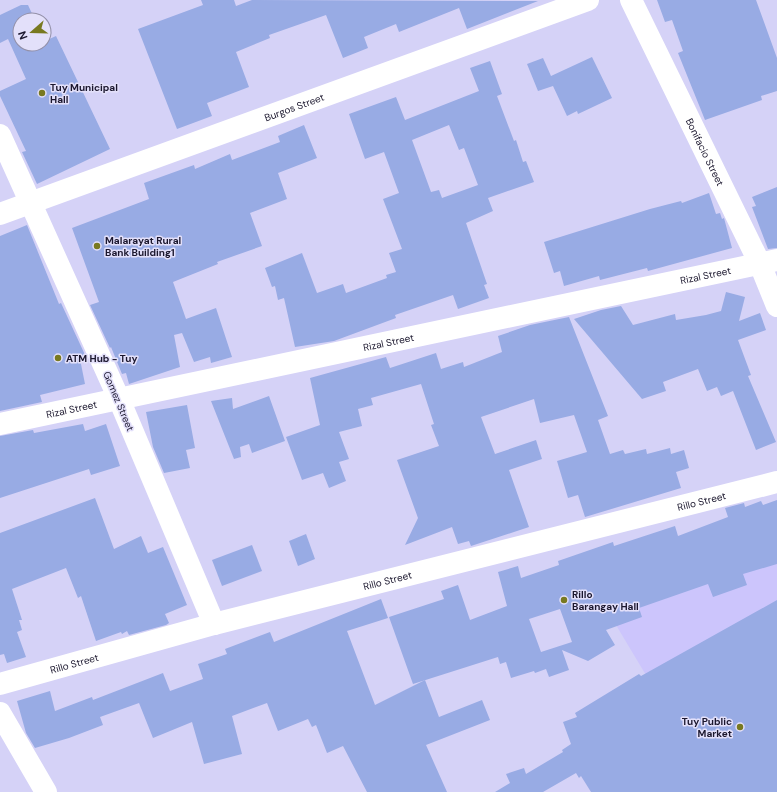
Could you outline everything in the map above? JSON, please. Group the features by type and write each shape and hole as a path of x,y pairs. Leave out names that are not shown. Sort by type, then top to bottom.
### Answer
{"street":[{"name":"Burgos Street","path":"0,214 588,0"},
{"name":"Bonifacio Street","path":"631,0 769,262 777,306"},
{"name":"Gomez Street","path":"0,136 119,399 214,624"},
{"name":"Rizal Street","path":"0,424 769,262"},
{"name":"Rillo Street","path":"0,684 214,624 777,482"},
{"path":"0,713 46,792"}],"shaded area":[{"name":"Tuy Public Market","path":"777,561 777,792 716,792 610,615"}],"building":[{"path":"201,0 234,0 236,6 252,0 538,1 467,29 459,8 399,32 396,24 364,37 368,48 343,58 326,15 269,35 270,38 236,52 249,87 207,103 212,116 177,129 138,29 203,5"},
{"path":"657,0 756,0 777,58 777,91 761,96 762,100 705,120 678,53 683,51 672,20 665,22"},
{"name":"Tuy Municipal Hall","path":"21,5 28,5 31,12 12,12 12,48 8,39 0,43 0,15"},
{"name":"Tuy Municipal Hall","path":"56,36 110,149 37,184 22,152 26,151 0,96 0,91 26,79 14,52 52,52 52,38"},
{"path":"592,57 612,98 578,114 577,111 567,116 553,86 538,91 527,64 543,58 551,76"},
{"path":"490,61 502,94 497,96 514,141 516,140 523,162 526,161 534,182 488,198 493,211 466,223 487,284 484,285 489,298 458,309 453,295 395,315 396,318 334,341 295,347 284,298 278,300 275,286 272,287 265,268 302,253 317,293 343,284 346,293 387,278 386,275 396,272 389,253 402,249 383,199 399,193 384,152 365,159 349,114 396,97 405,120 479,91 470,68","holes":["449,125 459,150 464,148 478,185 442,198 439,190 431,192 412,140"]},
{"path":"304,125 317,158 278,173 287,199 250,213 262,246 217,262 218,264 173,282 186,319 216,308 232,357 211,363 210,357 194,362 182,333 174,335 180,367 129,384 126,373 122,374 111,347 110,348 90,305 99,302 72,228 149,199 144,183 194,165 195,169 230,154 232,160 280,142 278,136"},
{"path":"777,187 777,248 768,249 752,207 756,206 752,197"},
{"path":"709,193 716,214 720,213 722,219 724,218 732,248 648,271 647,268 600,280 599,276 564,286 560,271 554,273 544,242 650,209 681,201 682,203"},
{"path":"27,225 59,304 61,303 86,357 80,359 85,384 40,395 42,402 0,411 0,236"},
{"path":"726,292 745,297 739,321 760,313 766,330 738,340 751,375 748,376 776,442 756,450 733,391 721,396 717,387 707,391 698,369 663,382 666,391 642,399 574,319 601,310 621,306 633,325 675,314 676,320 706,315 721,311"},
{"path":"569,317 608,416 598,420 610,454 623,450 625,454 646,449 647,454 670,448 671,454 684,450 689,468 676,472 681,488 585,517 578,495 568,498 557,461 587,452 574,415 540,423 534,399 481,417 495,454 536,440 542,459 509,470 529,527 471,546 469,541 458,544 452,527 405,545 418,518 397,460 439,446 431,425 434,424 421,384 371,398 373,405 358,409 362,426 339,432 349,459 339,462 346,481 329,488 323,473 302,480 286,437 320,425 310,378 386,357 390,368 436,353 441,369 463,362 464,367 502,352 498,336 530,325"},
{"path":"269,396 285,441 252,453 249,444 240,447 241,457 234,459 211,401 232,398 233,409"},
{"path":"187,405 195,448 186,450 190,468 164,473 153,447 146,412"},
{"path":"83,424 85,431 106,424 120,466 91,475 89,469 0,498 0,436 33,430 34,433"},
{"path":"95,498 114,549 141,536 148,553 163,547 187,605 165,614 169,623 166,625 129,635 127,631 122,634 121,632 96,641 81,596 78,598 66,568 12,589 22,620 19,620 22,630 17,632 26,657 7,663 4,654 0,655 0,533"},
{"path":"777,500 777,564 743,574 747,585 713,597 708,584 639,608 642,617 606,630 615,645 588,661 562,650 569,670 549,677 546,669 511,678 506,662 500,664 498,657 413,684 389,617 444,599 441,591 458,585 470,620 507,606 498,572 518,566 521,578 559,565 558,561 613,542 614,546 675,526 678,536 728,517 725,508 744,503 745,507 761,501 763,505","holes":["560,609 572,642 541,652 529,619"]},
{"path":"306,534 315,559 298,566 289,541"},
{"path":"252,545 262,571 222,586 212,560"},
{"path":"381,599 388,618 347,631 375,705 425,680 439,717 482,700 490,720 426,745 447,792 367,792 343,746 327,753 316,725 312,727 308,719 278,731 267,703 232,716 242,754 204,764 192,722 153,738 139,703 100,717 103,725 69,738 35,748 26,733 17,701 50,691 55,711 92,697 93,700 163,673 170,691 203,679 198,664 227,654 225,649 270,632 274,642"},
{"path":"777,600 777,792 591,792 581,776 579,778 576,773 543,792 495,792 510,783 506,774 524,768 526,774 563,752 562,750 571,744 563,722 577,717 575,713 639,674 641,676"}],"place":[{"name":"Tuy Municipal Hall","path":"42,93"},
{"name":"Malarayat Rural Bank Building1","path":"97,246"},
{"name":"ATM Hub - Tuy","path":"58,358"},
{"name":"Rillo Barangay Hall","path":"564,600"},
{"name":"Tuy Public Market","path":"740,727"}]}
